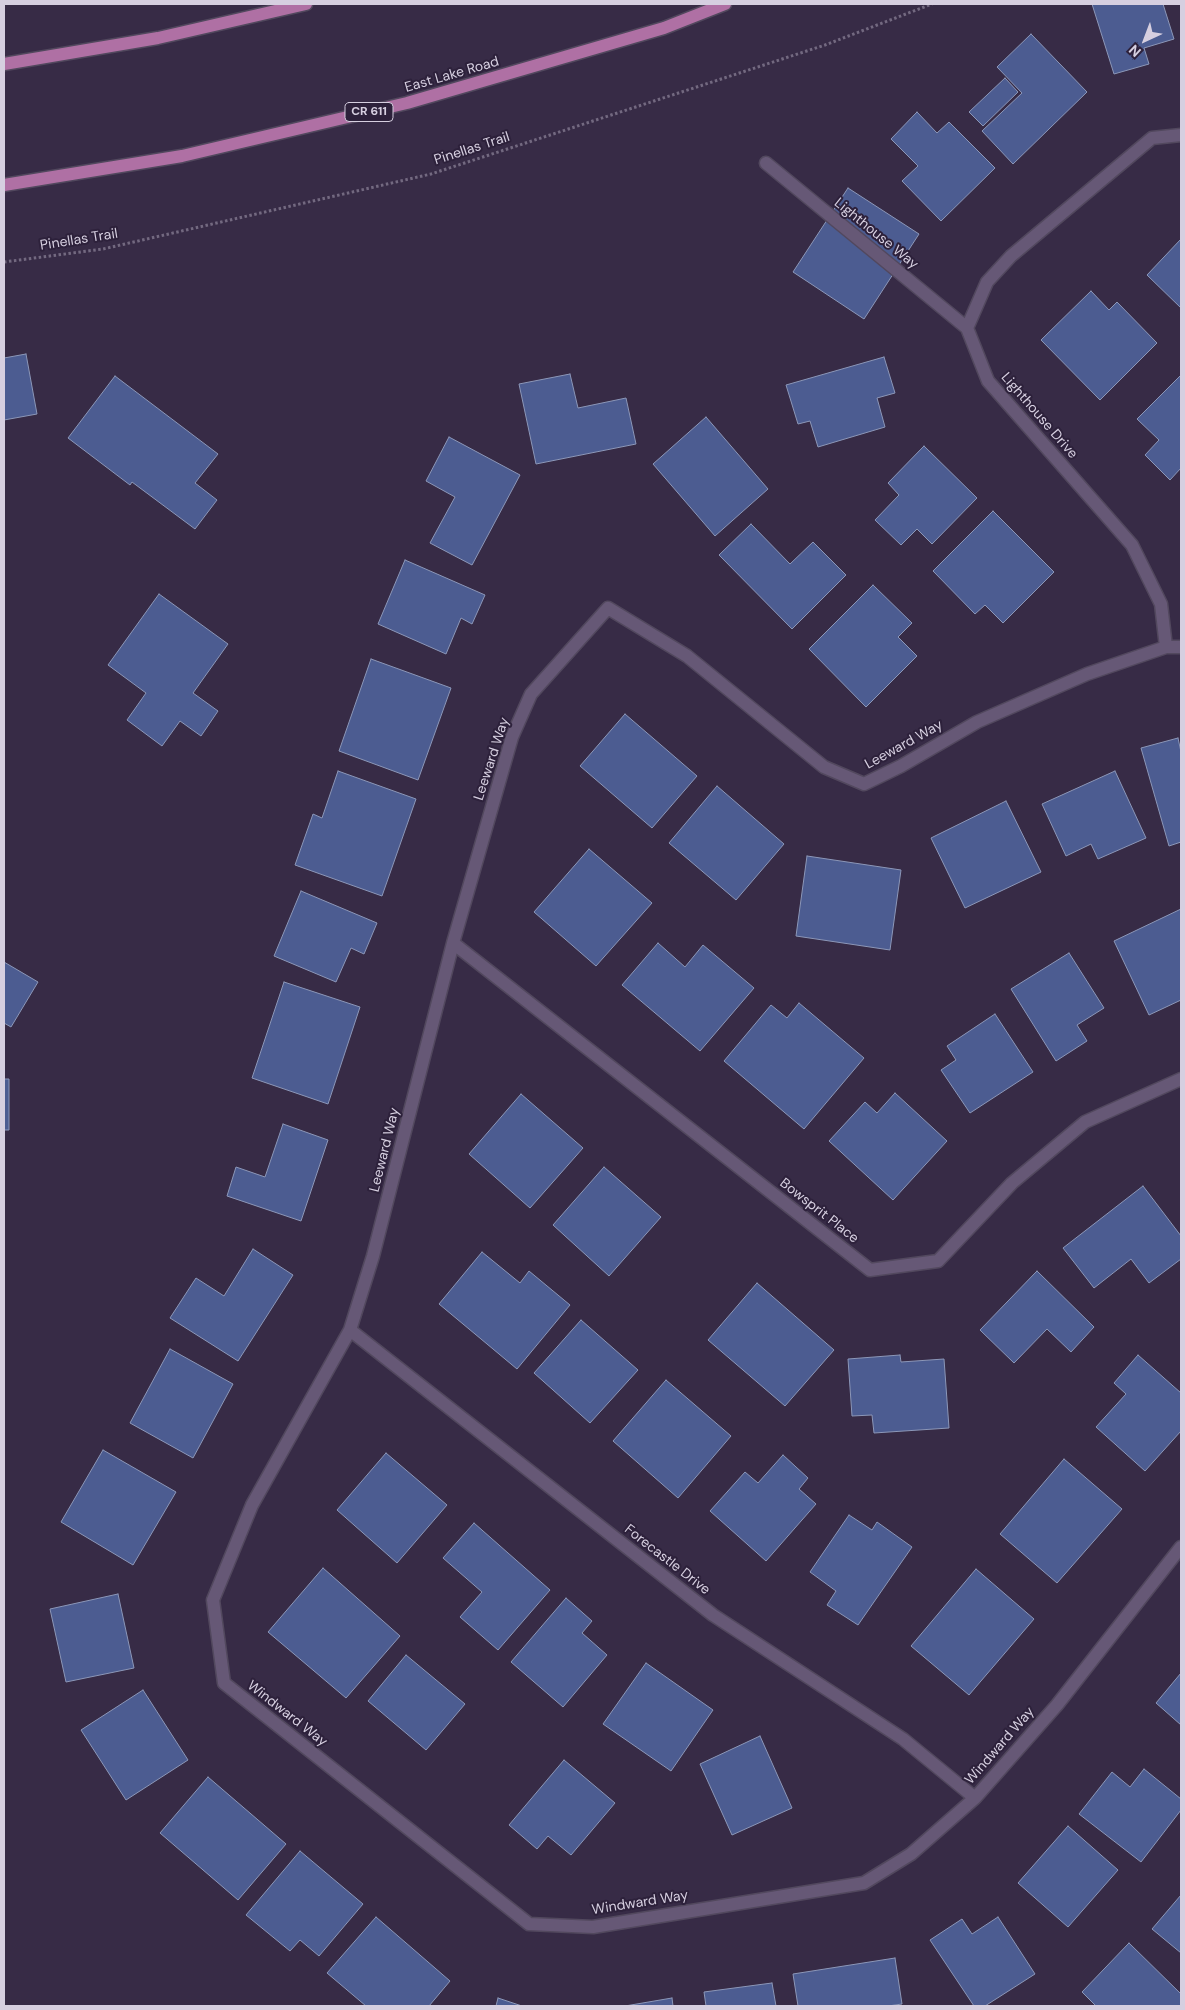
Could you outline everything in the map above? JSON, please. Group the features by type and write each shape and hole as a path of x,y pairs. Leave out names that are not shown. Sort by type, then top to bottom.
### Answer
{"main road":[{"path":"4,64 158,38 306,4"},
{"name":"East Lake Road","path":"4,185 182,156 407,103 664,28 725,4"}],"street":[{"path":"967,328 987,282 1011,256 1152,138 1181,135"},
{"name":"Lighthouse Way","path":"766,164 967,328"},
{"name":"Lighthouse Drive","path":"967,328 988,381 1132,545 1161,604 1166,647"},
{"name":"Leeward Way","path":"252,1505 311,1403 350,1330 373,1256 453,943 512,737 531,694 608,608 687,656 824,767 864,784 901,766 977,722 1087,674 1166,647 1181,647"},
{"name":"Bowsprit Place","path":"453,943 870,1270 938,1261 1012,1183 1085,1122 1181,1079"},
{"name":"Forecastle Drive","path":"350,1330 713,1615 903,1739 974,1798"},
{"name":"Windward Way","path":"252,1505 213,1600 224,1683 528,1924 593,1927 864,1883 911,1854 974,1798 1057,1705 1181,1546"}],"path":[{"name":"Pinellas Trail","path":"4,262 103,249 431,174 825,45 932,4"}],"building":[{"path":"1092,4 1163,4 1174,39 1144,48 1149,64 1114,74"},
{"path":"1031,34 1087,92 1013,164 982,131 1022,93 997,67"},
{"path":"1005,78 1018,92 983,126 969,112"},
{"path":"917,112 937,133 949,122 995,168 941,221 902,181 918,166 891,139"},
{"path":"848,188 919,234 864,319 793,272"},
{"path":"1181,239 1181,308 1147,275"},
{"path":"1091,291 1109,310 1117,302 1157,343 1100,400 1041,340"},
{"path":"26,354 37,414 4,420 4,358"},
{"path":"884,357 895,393 877,398 885,427 818,447 810,421 798,424 786,385"},
{"path":"570,374 578,408 626,398 636,444 536,464 519,384"},
{"path":"1181,375 1181,468 1170,480 1145,455 1159,440 1137,419"},
{"path":"115,376 218,454 195,483 217,500 195,529 132,482 130,485 68,438"},
{"path":"706,417 768,489 715,536 653,464"},
{"path":"449,437 520,475 472,565 430,543 455,497 426,481"},
{"path":"924,446 977,498 932,544 917,529 901,545 875,520 899,495 888,483"},
{"path":"993,511 1054,572 1003,623 985,605 975,614 933,571"},
{"path":"751,524 790,564 813,542 846,575 792,629 719,555"},
{"path":"405,560 485,595 472,624 461,618 446,654 378,624"},
{"path":"873,585 912,623 898,637 917,656 866,707 809,649"},
{"path":"159,594 228,644 193,693 218,711 201,736 180,721 162,746 127,720 146,693 108,665"},
{"path":"371,659 451,688 418,780 339,751"},
{"path":"625,714 697,776 652,828 580,766"},
{"path":"1178,738 1181,752 1181,842 1169,846 1141,748"},
{"path":"338,771 416,799 382,896 295,865 313,814 322,818"},
{"path":"1115,771 1146,838 1098,859 1091,844 1066,856 1042,804"},
{"path":"717,786 784,844 736,900 669,843"},
{"path":"1006,801 1041,872 965,908 931,838"},
{"path":"589,849 652,903 596,966 534,912"},
{"path":"807,856 901,870 890,950 796,936"},
{"path":"301,891 377,923 364,954 351,948 336,982 274,956"},
{"path":"1181,909 1181,1000 1149,1015 1114,941"},
{"path":"658,943 685,967 703,945 754,988 700,1051 622,985"},
{"path":"1069,953 1104,1008 1077,1025 1087,1041 1056,1061 1011,989"},
{"path":"4,962 38,982 11,1027 4,1023"},
{"path":"284,982 360,1007 328,1104 252,1078"},
{"path":"799,1003 864,1058 804,1129 724,1061 771,1005 787,1018"},
{"path":"995,1014 1033,1072 970,1113 941,1070 956,1060 947,1046"},
{"path":"4,1079 9,1079 9,1130 4,1130"},
{"path":"895,1093 947,1141 893,1200 829,1141 865,1102 877,1113"},
{"path":"521,1094 583,1148 530,1208 469,1154"},
{"path":"283,1124 328,1140 301,1221 227,1196 236,1167 265,1177"},
{"path":"604,1167 661,1217 609,1276 553,1225"},
{"path":"1143,1186 1181,1236 1181,1259 1149,1283 1131,1259 1094,1288 1063,1248"},
{"path":"253,1249 293,1275 238,1361 170,1318 196,1278 224,1296"},
{"path":"482,1252 520,1283 529,1271 570,1305 517,1369 439,1304"},
{"path":"1037,1271 1094,1327 1071,1352 1047,1329 1014,1363 980,1330"},
{"path":"757,1283 834,1350 785,1406 708,1340"},
{"path":"581,1320 638,1370 590,1423 534,1373"},
{"path":"170,1349 233,1384 193,1458 130,1423"},
{"path":"900,1355 901,1362 944,1359 949,1428 874,1433 872,1415 852,1416 848,1359"},
{"path":"1138,1355 1181,1393 1181,1431 1145,1471 1096,1427 1126,1394 1114,1383"},
{"path":"666,1380 731,1436 678,1498 613,1441"},
{"path":"103,1450 176,1492 133,1565 61,1522"},
{"path":"386,1453 447,1505 397,1563 337,1510"},
{"path":"783,1455 808,1478 799,1489 816,1504 766,1561 710,1511 745,1472 758,1483"},
{"path":"1064,1459 1122,1509 1057,1583 1000,1534"},
{"path":"849,1515 872,1530 877,1522 912,1547 858,1625 827,1605 836,1591 810,1572"},
{"path":"474,1523 550,1590 498,1650 460,1617 482,1592 443,1558"},
{"path":"323,1568 400,1636 346,1698 268,1632"},
{"path":"976,1569 1034,1619 969,1695 911,1646"},
{"path":"118,1594 134,1668 66,1682 50,1609"},
{"path":"566,1598 592,1621 582,1633 607,1655 563,1707 511,1662"},
{"path":"406,1655 465,1704 426,1750 368,1701"},
{"path":"646,1663 713,1710 671,1771 603,1724"},
{"path":"1181,1673 1181,1725 1156,1703"},
{"path":"143,1690 188,1760 126,1800 81,1730"},
{"path":"760,1736 792,1808 732,1835 700,1764"},
{"path":"564,1760 615,1803 571,1855 548,1836 537,1849 509,1825"},
{"path":"1144,1769 1181,1799 1181,1810 1141,1862 1079,1814 1112,1772 1130,1787"},
{"path":"208,1777 286,1844 238,1900 160,1833"},
{"path":"1068,1826 1118,1870 1068,1927 1018,1883"},
{"path":"300,1851 363,1904 319,1956 300,1940 290,1951 246,1915"},
{"path":"1181,1895 1181,1953 1152,1929"},
{"path":"376,1917 450,1981 429,2006 366,2006 327,1973"},
{"path":"998,1917 1035,1974 985,2006 974,2006 930,1940 962,1919 972,1934"},
{"path":"1129,1943 1181,1994 1181,2006 1096,2006 1082,1992"},
{"path":"895,1958 902,2004 888,2006 798,2006 793,1974"},
{"path":"772,1983 776,2006 706,2006 704,1992"},
{"path":"498,1998 522,2006 496,2006"},
{"path":"672,1998 673,2006 625,2006"}]}
